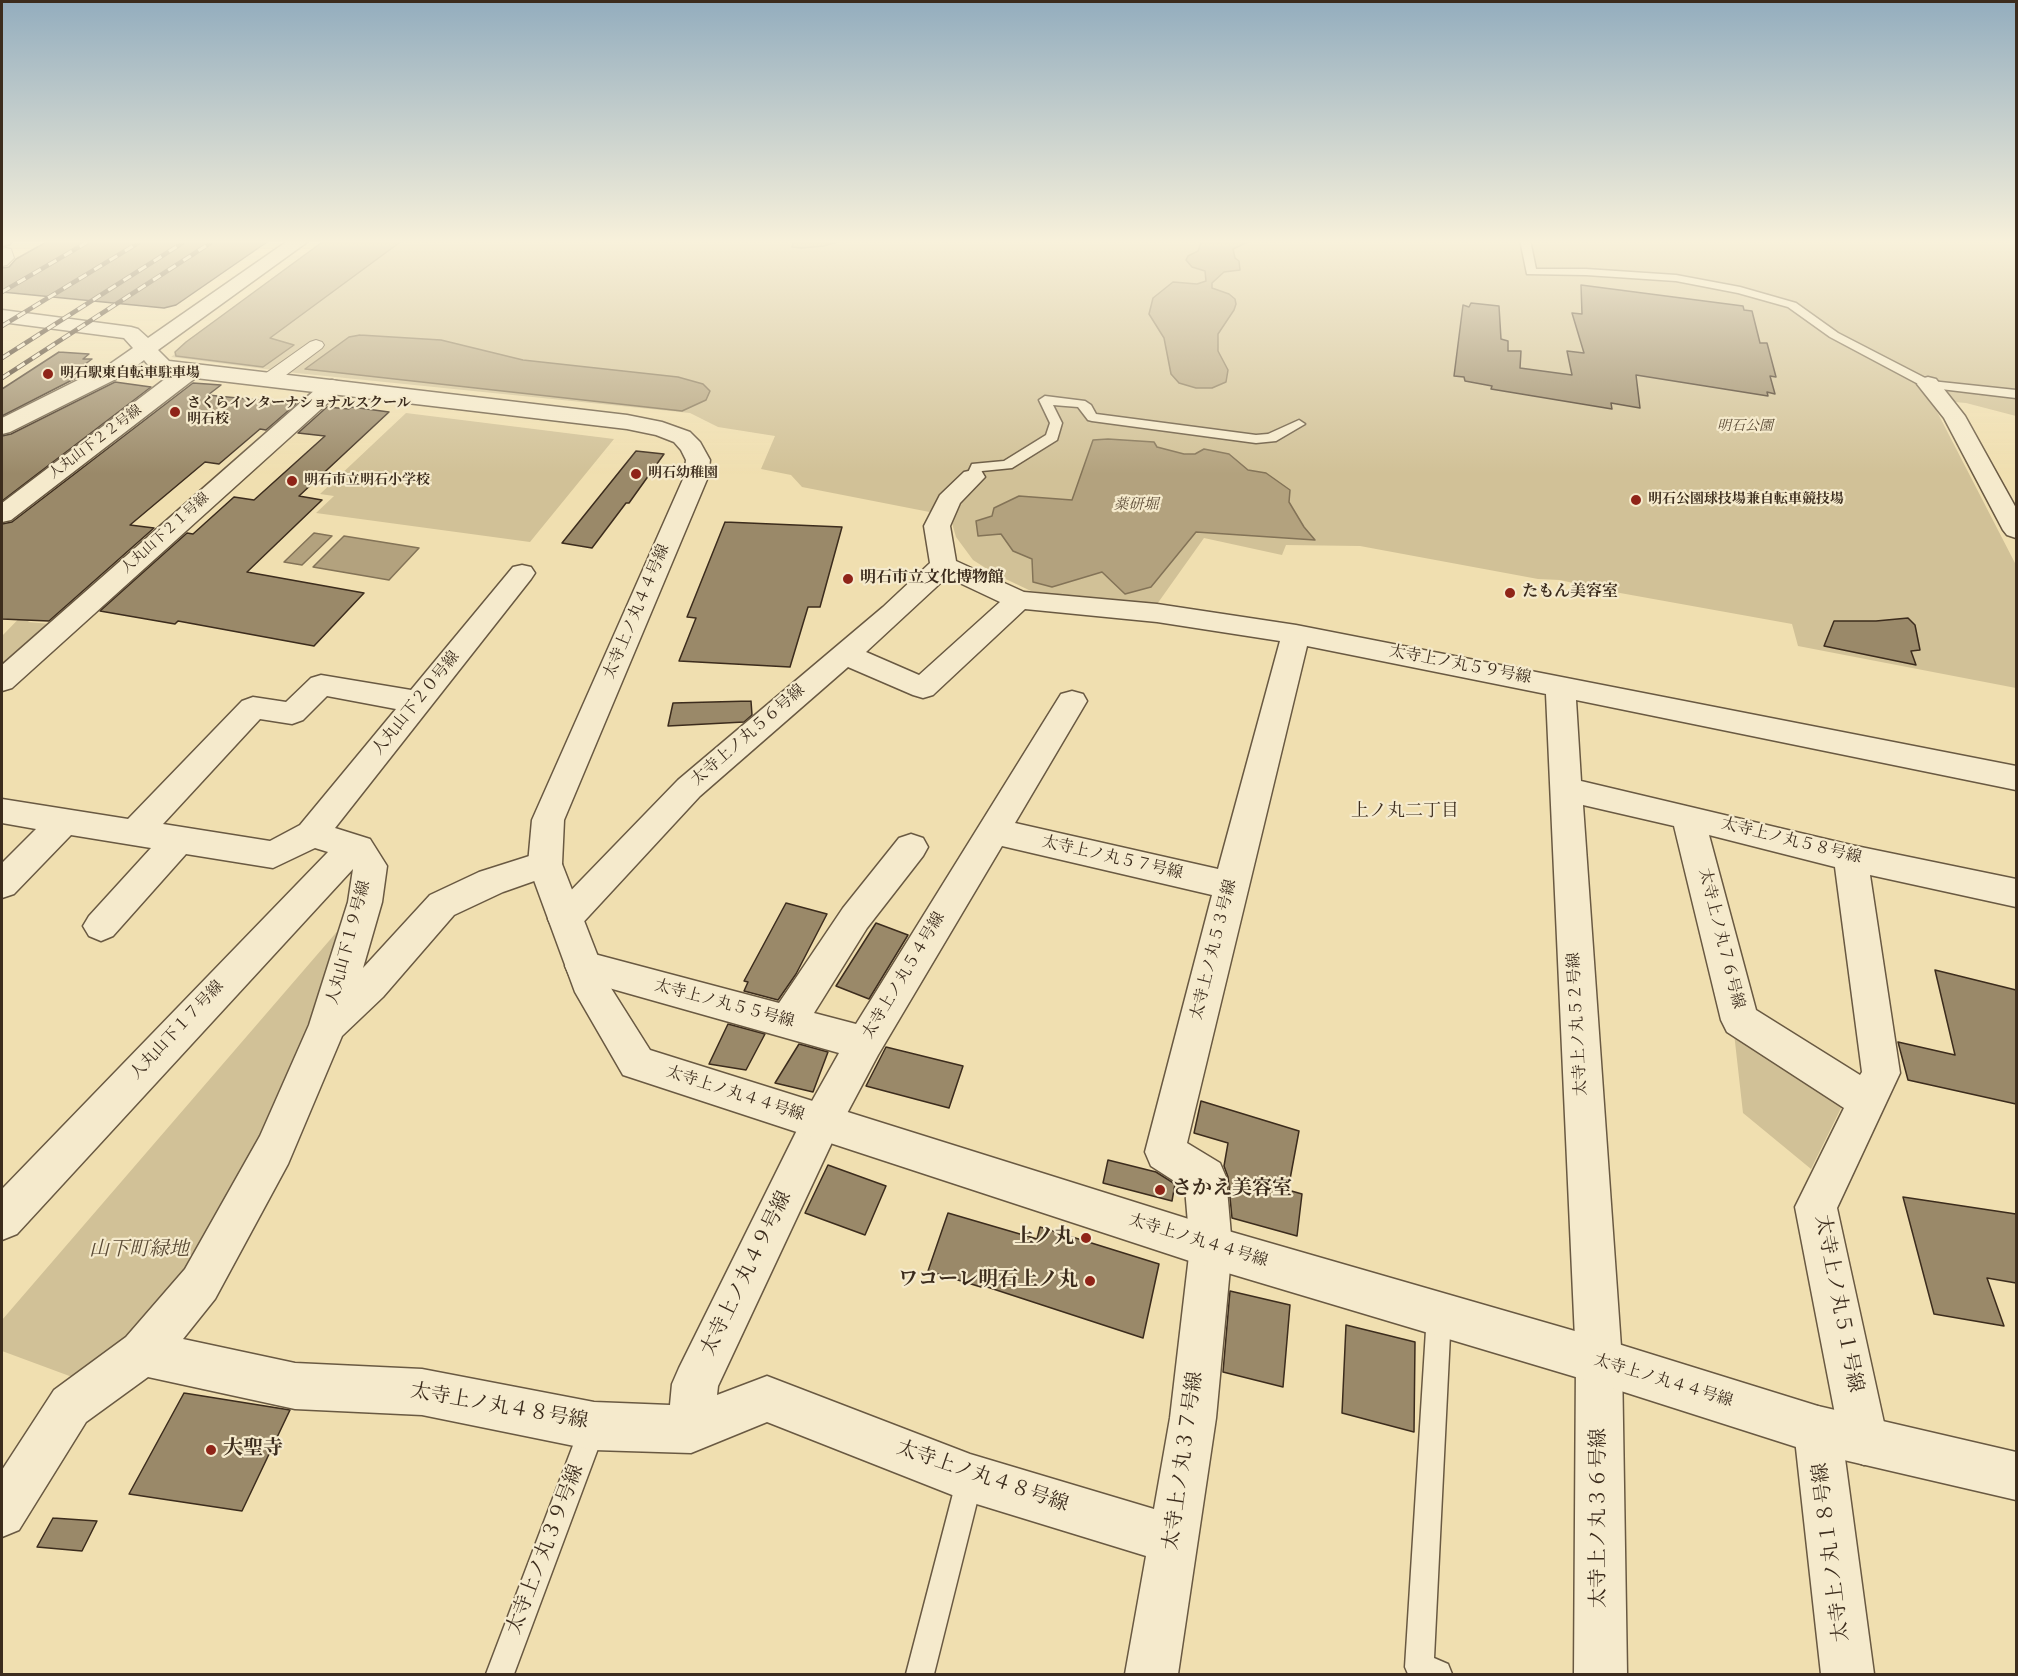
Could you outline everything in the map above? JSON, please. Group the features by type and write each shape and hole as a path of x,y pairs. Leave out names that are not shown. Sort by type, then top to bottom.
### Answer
{"street":[{"name":"太寺上ノ丸４４号線","path":"21,318 131,333 162,368 274,376 332,387 627,422 662,429 682,437 692,447 698,460 696,477 548,820 545,864 565,919 593,992 637,1064 1211,1247 1599,1361 1841,1436 2016,1476"},
{"path":"2,427 118,369 189,318"},
{"path":"274,376 316,345"},
{"name":"人丸山下２２号線","path":"2,515 190,371"},
{"path":"1928,384 1954,416 2016,530"},
{"name":"人丸山下２１号線","path":"2,681 332,387"},
{"path":"944,565 937,526 949,500 973,477"},
{"name":"太寺上ノ丸５９号線","path":"944,565 1019,600 1157,613 1296,634 2016,778"},
{"name":"太寺上ノ丸５６号線","path":"565,919 689,788 845,654 944,565"},
{"name":"人丸山下２０号線","path":"312,834 522,573"},
{"path":"845,654 923,688 1019,600"},
{"name":"太寺上ノ丸５３号線","path":"1211,1247 1205,1177 1166,1152 1296,634"},
{"path":"135,833 253,708 292,713 321,685 418,702"},
{"name":"太寺上ノ丸５２号線","path":"1560,686 1599,1361"},
{"name":"太寺上ノ丸５４号線","path":"821,1124 865,1043 1072,701"},
{"name":"太寺上ノ丸５８号線","path":"1566,789 1851,858 2016,893"},
{"path":"2,811 273,855 312,834 358,848"},
{"name":"太寺上ノ丸７６号線","path":"1688,817 1740,1020 1867,1101"},
{"path":"2,884 63,822"},
{"name":"太寺上ノ丸５７号線","path":"993,831 1231,886"},
{"path":"101,926 178,840"},
{"path":"788,1022 855,918 911,847"},
{"name":"人丸山下１９号線","path":"328,1024 364,902 370,866 358,848"},
{"name":"人丸山下１７号線","path":"2,1219 335,864 358,848"},
{"name":"太寺上ノ丸５１号線","path":"1841,1436 1816,1207 1881,1073 1851,858"},
{"name":"人丸山下１９号線","path":"328,1024 370,986 442,905 491,882 545,864"},
{"name":"太寺上ノ丸５５号線","path":"583,966 865,1043"},
{"path":"2,1513 70,1406 142,1353 200,1284 274,1150 328,1024"},
{"name":"太寺上ノ丸４９号線","path":"691,1429 695,1384 821,1124"},
{"name":"太寺上ノ丸３７号線","path":"1152,1674 1193,1418 1211,1247"},
{"name":"太寺上ノ丸４８号線","path":"142,1353 295,1386 423,1392 594,1425 691,1429 766,1399 970,1478 1174,1540"},
{"name":"太寺上ノ丸３６号線","path":"1599,1361 1600,1674"},
{"name":"太寺上ノ丸１８号線","path":"1841,1436 1848,1674"}],"lane":[{"path":"1810,318 1834,335 1928,384 2016,394"},
{"path":"973,477 977,467 1007,465 1052,437 1056,423 1046,400 1081,404 1088,408 1092,417 1256,439 1271,438 1299,424"},
{"path":"1438,1674 1419,1667 1439,1314"},
{"name":"太寺上ノ丸３９号線","path":"500,1674 594,1425"},
{"path":"920,1674 970,1478"}],"green space":[{"name":"明石公園","path":"224,318 2016,318 2016,416 1966,403 1931,400 2016,565 2016,688 1798,646 1792,624 1560,580 1538,579 1360,546 1286,545 1282,555 1204,538 1155,607 1031,591 995,574 973,560 956,537 950,516 802,487 791,475 761,469 775,436 718,427 690,413 296,373 171,357"},
{"path":"406,413 614,439 530,542 316,513 334,496 320,494"},
{"path":"33,604 45,604 28,622 50,624 2,671 2,636"},
{"name":"山下町緑地","path":"341,927 324,1004 192,1278 83,1381 2,1351 2,1320"},
{"path":"1734,1033 1843,1104 1811,1169 1743,1113"}],"water":[{"path":"218,318 297,318 270,338 294,345 263,367 176,356 175,352"},
{"path":"1152,318 1229,318 1218,334 1218,351 1228,370 1226,382 1212,388 1196,388 1179,383 1171,374 1164,338"},
{"path":"360,335 441,340 523,360 678,377 703,384 710,391 706,400 682,411 305,369 349,337"},
{"name":"薬研堀","path":"1093,440 1154,442 1157,447 1184,454 1195,454 1204,449 1229,454 1248,470 1266,473 1290,490 1289,502 1315,540 1196,532 1151,587 1125,594 1102,572 1052,587 1033,582 1032,559 1013,551 1001,534 978,536 976,521 992,516 994,508 1019,496 1072,500"},
{"path":"314,533 332,536 302,565 284,562"},
{"path":"344,536 419,548 389,580 313,567"}],"building":[{"path":"1461,318 1500,318 1501,339 1508,341 1508,351 1521,351 1520,368 1572,375 1567,351 1584,353 1574,318 1754,318 1760,343 1767,343 1776,377 1770,376 1775,394 1767,392 1768,396 1636,375 1640,408 1611,403 1612,409 1491,389 1492,386 1465,381 1464,377 1454,376"},
{"name":"明石駅東自転車駐車場","path":"59,352 89,354 83,359 92,359 69,376 78,377 2,416 2,389"},
{"path":"115,382 151,387 2,501 2,436 11,434"},
{"path":"193,383 221,385 208,395 296,404 266,430 260,429 219,464 205,462 130,525 154,528 49,621 2,619 2,524 12,522"},
{"path":"327,407 349,409 352,407 389,412 299,496 322,500 247,572 364,593 314,646 178,621 175,624 100,611 187,533 193,534 234,497 254,500 325,436 298,433"},
{"path":"636,451 664,454 629,503 626,503 592,548 562,543"},
{"path":"725,522 842,527 820,607 808,607 790,667 679,661 696,618 687,617"},
{"path":"1908,618 1915,625 1920,650 1911,651 1916,665 1824,646 1834,621"},
{"path":"751,701 752,715 744,722 668,726 673,703"},
{"path":"786,903 827,914 796,974 778,1000 744,991 748,982 744,981"},
{"path":"876,923 908,935 869,999 836,986"},
{"path":"1935,970 2016,990 2016,1104 1908,1080 1898,1042 1955,1055"},
{"path":"728,1024 765,1034 746,1070 709,1064"},
{"path":"799,1044 828,1052 813,1092 775,1083"},
{"path":"886,1047 963,1066 949,1108 866,1086"},
{"path":"1201,1101 1299,1131 1288,1190 1302,1194 1297,1236 1232,1218 1228,1177 1224,1166 1228,1143 1194,1133"},
{"path":"1108,1160 1156,1172 1175,1184 1172,1201 1103,1183"},
{"path":"828,1165 886,1186 865,1235 805,1213"},
{"path":"1903,1197 2016,1214 2016,1283 1987,1278 2004,1326 1934,1314"},
{"name":"ワコーレ明石上ノ丸","path":"948,1213 1037,1239 1040,1227 1159,1264 1143,1338 981,1285 981,1287 928,1271"},
{"path":"1230,1291 1290,1305 1283,1387 1223,1372"},
{"path":"1346,1325 1415,1342 1414,1432 1342,1413"},
{"path":"184,1393 290,1410 242,1511 129,1494"},
{"path":"53,1518 97,1521 82,1551 37,1547"}],"railway":[{"path":"2,326 15,318"},
{"path":"2,358 64,318"},
{"path":"2,378 94,318"}],"place":[{"name":"明石駅東自転車駐車場","path":"48,374"},
{"name":"さくらインターナショナルスクール 明石校","path":"175,412"},
{"name":"明石幼稚園","path":"636,474"},
{"name":"明石市立明石小学校","path":"292,481"},
{"name":"明石公園球技場兼自転車競技場","path":"1636,500"},
{"name":"明石市立文化博物館","path":"848,579"},
{"name":"たもん美容室","path":"1510,593"},
{"name":"さかえ美容室","path":"1160,1190"},
{"name":"上ノ丸","path":"1086,1238"},
{"name":"ワコーレ明石上ノ丸","path":"1090,1281"},
{"name":"大聖寺","path":"211,1450"}],"district":[{"name":"上ノ丸二丁目","path":"1405,813"}]}
